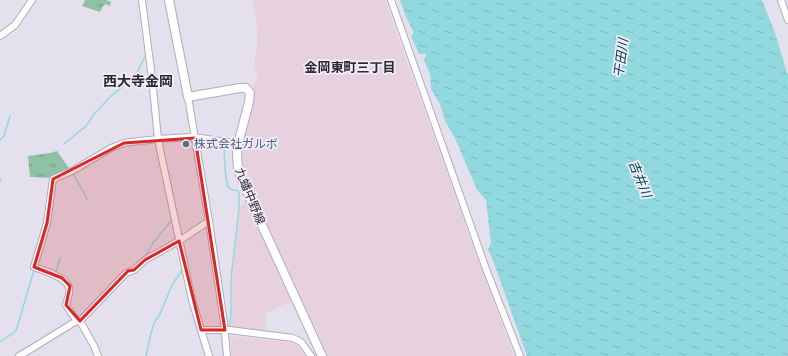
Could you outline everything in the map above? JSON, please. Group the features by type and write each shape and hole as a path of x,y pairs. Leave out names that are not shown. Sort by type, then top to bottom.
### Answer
{"main road":[{"path":"168,0 188,98"},
{"name":"九蟠中野線","path":"188,98 240,88 244,88 250,93 238,144 237,161 240,176 322,356"}],"street":[{"path":"0,36 14,25 32,0"},
{"path":"142,0 160,138 192,300 203,329 209,356"},
{"path":"391,0 486,269 520,356"},
{"path":"781,0 788,20"},
{"path":"188,98 209,221 225,330 227,356"},
{"path":"98,356 94,346 79,321 66,305 70,289 68,284 62,278 35,267 47,223 53,179 66,175 111,148 124,143 160,138 195,138 238,144"},
{"path":"18,356 72,323 79,321 89,313 126,273 134,270 145,260 209,221"},
{"path":"203,329 293,338 301,342 311,356"}],"highlighted area":[{"path":"195,138 225,330 201,330 179,241 145,260 134,270 128,271 80,321 66,305 70,286 62,278 34,267 47,223 53,179 124,143"}],"shaded area":[{"path":"253,0 385,0 514,356 324,356 241,172 238,155 254,81 257,82 254,64 258,41"},
{"path":"246,200 291,301 266,313 266,333 232,329 232,279 239,209"},
{"path":"230,336 294,343 305,356 232,356"}],"green space":[{"path":"85,0 106,0 111,2 110,6 106,4 103,6 100,12 82,6"},
{"path":"57,151 71,171 53,178 30,177 28,156"}],"water":[{"path":"400,0 762,0 775,33 788,76 788,356 527,356 488,249 491,243 486,200 477,190 455,138 445,121 440,104 431,89 430,74 424,60 426,54 419,54 411,36 414,33 405,15"}],"waterway":[{"path":"173,0 188,76"},
{"path":"64,144 86,126 94,114 111,96 134,76 147,52"},
{"path":"0,140 4,136 10,116"},
{"path":"224,144 225,167 228,185 230,189 238,191 239,193 239,209 231,279 230,329"},
{"path":"73,173 87,199"},
{"path":"145,257 153,243 172,220"},
{"path":"56,273 60,258"},
{"path":"146,356 154,323 160,314 172,285 183,269"},
{"path":"0,342 16,331 34,270"}],"place":[{"name":"株式会社ガルボ","path":"186,144"}],"district":[{"name":"金岡東町三丁目","path":"350,67"},
{"name":"西大寺金岡","path":"138,81"}],"water label":[{"name":"干田川","path":"621,58"},
{"name":"吉井川","path":"640,179"}]}
